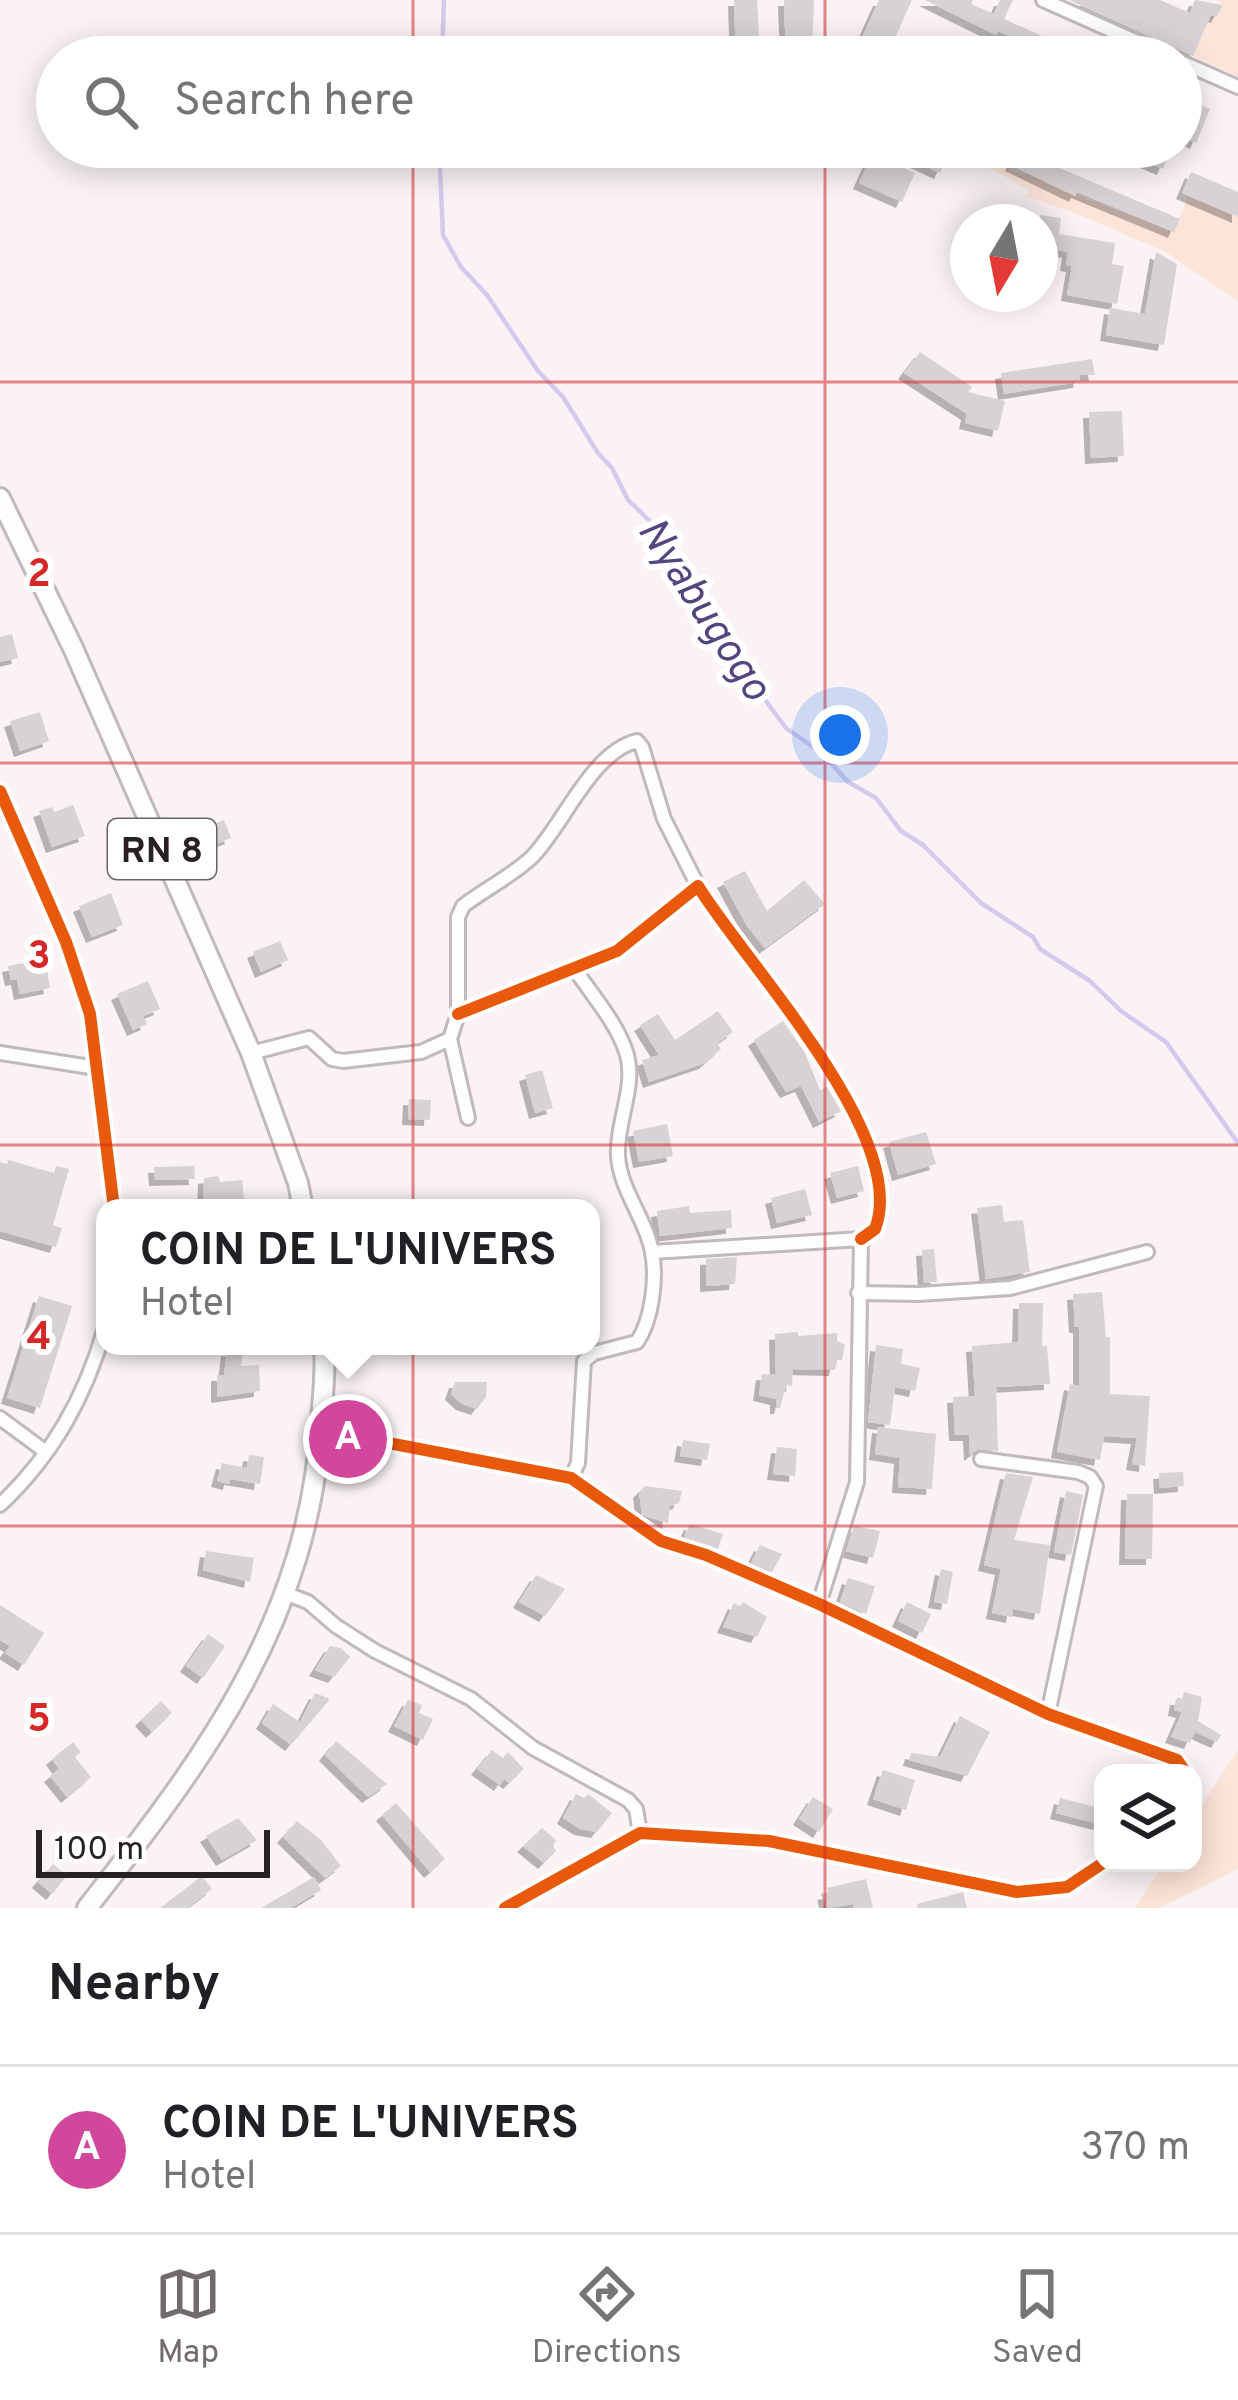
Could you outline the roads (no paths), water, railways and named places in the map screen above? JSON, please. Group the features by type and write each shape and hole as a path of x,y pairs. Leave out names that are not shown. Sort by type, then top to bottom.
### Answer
{"main road":[{"name":"RN 8","path":"0,499 73,648 250,1053 301,1199"},
{"path":"87,1908 181,1789 232,1708 287,1594 316,1480 324,1355"}],"street":[{"path":"1043,0 1124,36"},
{"path":"1202,71 1238,87"},
{"path":"469,1118 450,1039 458,1014 458,917 463,906 533,856 566,806 613,754 637,740 664,819 698,886 820,1055 854,1113 881,1195 875,1229 860,1239 652,1252"},
{"path":"0,791 66,942 90,1014 113,1199"},
{"path":"458,1014 616,951 698,886"},
{"path":"574,968 625,1048 631,1071 619,1126 618,1163 652,1252 650,1312 644,1331 637,1342 600,1351"},
{"path":"250,1053 309,1038 332,1059 343,1061 421,1052 450,1039"},
{"path":"0,1053 97,1068"},
{"path":"819,1604 856,1482 860,1239"},
{"path":"858,1293 1010,1288 1147,1252"},
{"path":"0,1504 28,1478 76,1408 96,1353"},
{"path":"571,1478 578,1463 584,1361 592,1355"},
{"path":"0,1418 46,1452"},
{"path":"321,1430 571,1478 661,1541 706,1555 819,1604 1048,1714 1180,1764"},
{"path":"981,1459 1078,1472 1096,1486 1048,1714"},
{"path":"287,1594 308,1602 375,1651 471,1699 533,1748 628,1800 636,1809 640,1833"},
{"path":"505,1908 640,1833 769,1841 1017,1892 1066,1887 1094,1869"}],"waterway":[{"name":"Nyabugogo","path":"443,36 444,0"},
{"name":"Nyabugogo","path":"440,168 443,235 461,267 487,295 538,371 563,397 628,500 652,523 653,536 690,598 733,649 786,728 822,753 848,782 876,798 901,831 923,845 981,903 1033,937 1040,949 1090,981 1121,1011 1166,1042 1238,1143"}],"place":[{"name":"COIN DE L'UNIVERS","path":"348,1439"}]}
